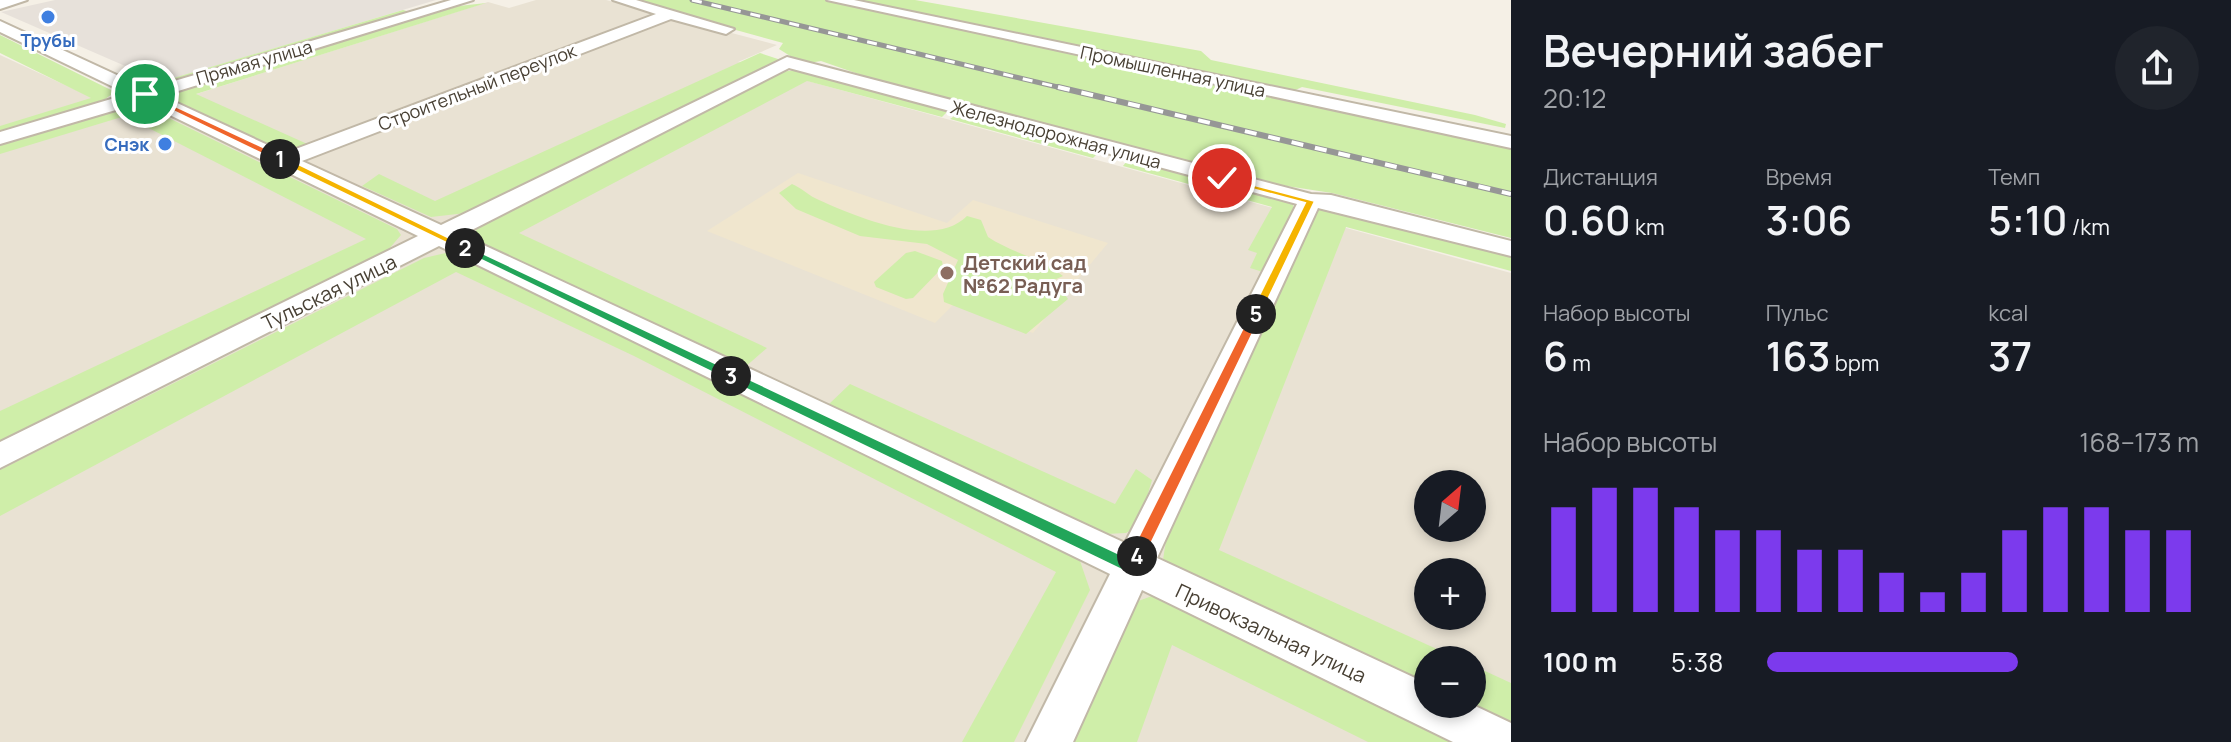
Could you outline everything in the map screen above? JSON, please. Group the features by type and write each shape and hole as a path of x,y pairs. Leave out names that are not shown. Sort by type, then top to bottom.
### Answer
{"street":[{"path":"0,4 19,0"},
{"name":"Прямая улица","path":"0,138 464,0 478,0"},
{"path":"620,0 726,29"},
{"name":"Промышленная улица","path":"834,0 1511,142"},
{"name":"Строительный переулок","path":"283,161 670,14"},
{"name":"Привокзальная улица","path":"0,26 1502,742"},
{"name":"Железнодорожная улица","path":"787,62 1310,201 1331,202 1511,249"},
{"name":"Тульская улица","path":"0,456 787,62"},
{"path":"1049,742 1310,201"}],"shaded area":[{"path":"55,0 436,0 162,82 1,12"},
{"path":"536,0 606,0 777,45 738,62 1511,273 1511,742 0,742 0,55 130,115 488,2 509,8"},
{"name":"Детский сад №62 Радуга","path":"798,173 947,223 973,200 1108,243 1033,333 955,303 935,323 707,231"}],"green space":[{"path":"627,0 915,0 1201,51 1211,60 1475,115 1506,124 1505,128 1302,87 1283,96 1511,145 1511,238 1332,193 1280,185 870,78 821,61 803,64 779,49 783,43"},
{"path":"486,3 196,94 314,147 285,152 173,101 171,97 191,86 459,6"},
{"path":"403,10 414,13 174,83 167,80"},
{"path":"0,35 115,92 101,102 0,133 0,126 91,98 0,53"},
{"path":"760,53 781,60 466,213 431,217 362,186 379,174 435,201"},
{"path":"804,69 950,109 942,117 807,81 519,233 767,348 744,368 476,243 473,235 479,226 780,72"},
{"path":"144,106 397,229 401,235 388,250 336,279 0,444 0,411 366,239 125,116 0,154 0,144 114,110"},
{"path":"960,112 1101,150 1093,158 950,119"},
{"path":"1130,157 1293,203 1294,213 1263,272 1250,268 1257,253 1248,250 1272,207 1123,166"},
{"path":"792,184 835,207 894,227 935,230 952,226 967,216 981,220 988,237 1063,276 1054,280 1068,299 1026,334 944,302 943,294 958,260 927,244 860,236 796,209 779,193"},
{"path":"1324,208 1511,252 1511,271 1346,227 1219,550 1430,646 1414,646 1414,682 1180,573 1163,560 1168,527 1315,211"},
{"path":"915,251 942,261 943,267 913,298 906,299 876,287 874,282 906,253"},
{"path":"450,252 1068,552 1080,561 1090,590 1014,742 962,742 1056,572 634,356 456,272 0,516 0,470 424,258"},
{"path":"850,384 1115,504 1136,469 1152,480 1139,525 1126,533 1106,534 828,405"},
{"path":"1152,596 1452,742 1368,742 1172,645 1137,742 1065,742 1130,604"},
{"path":"1486,671 1511,683 1511,728 1486,716"}],"railway":[{"path":"692,0 1066,89"},
{"path":"1058,87 1511,194"}],"place":[{"name":"Трубы","path":"48,17"},
{"name":"Снэк","path":"165,144"},
{"name":"Детский сад №62 Радуга","path":"947,273"}],"route":[{"path":"145,94 1132,567 1310,201 1222,178"}]}
